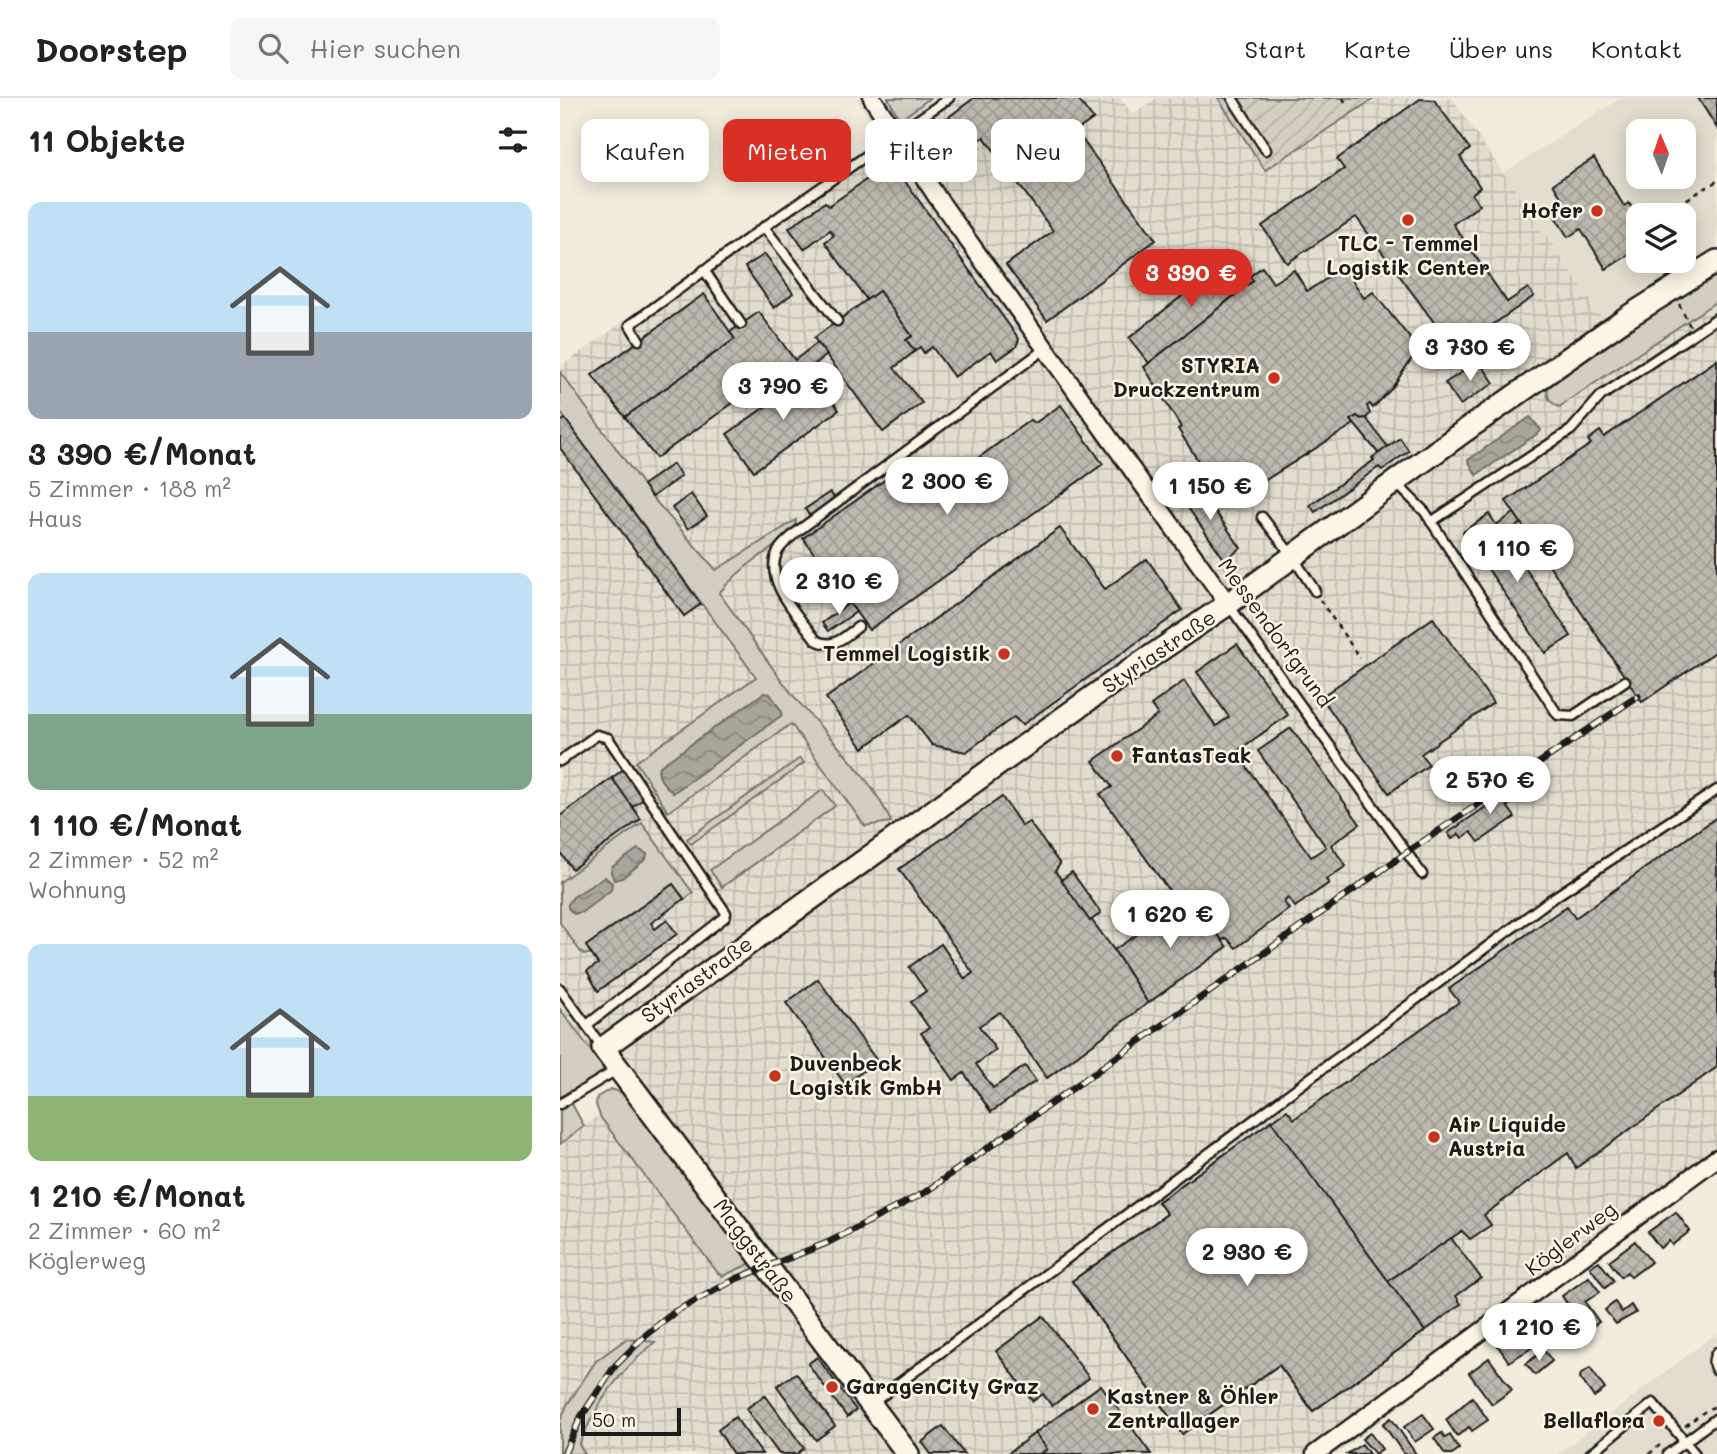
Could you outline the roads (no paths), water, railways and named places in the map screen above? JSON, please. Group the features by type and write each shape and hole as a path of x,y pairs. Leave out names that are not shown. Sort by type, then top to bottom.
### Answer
{"street":[{"name":"Messendorfgrund","path":"872,98 885,119"},
{"name":"Messendorfgrund","path":"928,182 1228,604"},
{"name":"Styriastraße","path":"603,1048 1116,680 1228,604 1472,425 1626,318 1717,261"},
{"name":"Maggstraße","path":"603,1048 908,1454"},
{"name":"Köglerweg","path":"1315,1454 1717,1158"}],"lane":[{"path":"920,119 949,98"},
{"path":"1232,98 1266,150"},
{"path":"639,340 630,325 865,157"},
{"path":"764,227 837,321"},
{"path":"704,270 741,324"},
{"path":"1431,522 1571,430 1601,396 1717,318"},
{"path":"858,627 831,644 824,644 816,639 777,582 774,560 779,548 798,531 1045,348"},
{"path":"1395,482 1425,512 1558,715 1573,716 1625,681"},
{"path":"1262,517 1315,591"},
{"name":"Messendorfgrund","path":"1228,604 1422,874"},
{"path":"560,761 597,735 608,738 726,913 725,917 587,1025"},
{"path":"871,1404 1550,900 1717,790"},
{"path":"560,989 603,1048"},
{"path":"560,1104 618,1069"},
{"path":"1717,1352 1714,1356 1714,1367 1717,1371"},
{"path":"1590,1454 1654,1403 1695,1454"},
{"path":"1668,1454 1717,1418"}],"water":[{"path":"1530,417 1540,432 1476,475 1468,460"},
{"path":"764,693 770,694 782,712 781,716 673,793 660,778 659,767"},
{"path":"638,849 647,854 646,859 622,878 614,880 612,867"},
{"path":"605,877 612,883 611,890 582,912 574,914 568,908 573,897"}],"railway":[{"path":"564,1454 581,1417 615,1366 648,1333 676,1311 738,1278 827,1243 924,1193 1406,853 1638,696"}],"place":[{"name":"Hofer","path":"1597,211"},
{"name":"TLC - Temmel Logistik Center","path":"1408,220"},
{"name":"STYRIA Druckzentrum","path":"1274,378"},
{"name":"Temmel Logistik","path":"1004,654"},
{"name":"FantasTeak","path":"1117,756"},
{"name":"Duvenbeck Logistik GmbH","path":"775,1076"},
{"name":"Air Liquide Austria","path":"1434,1137"},
{"name":"GaragenCity Graz","path":"832,1387"},
{"name":"Kastner & Öhler Zentrallager","path":"1093,1409"},
{"name":"Bellaflora","path":"1659,1421"}]}
